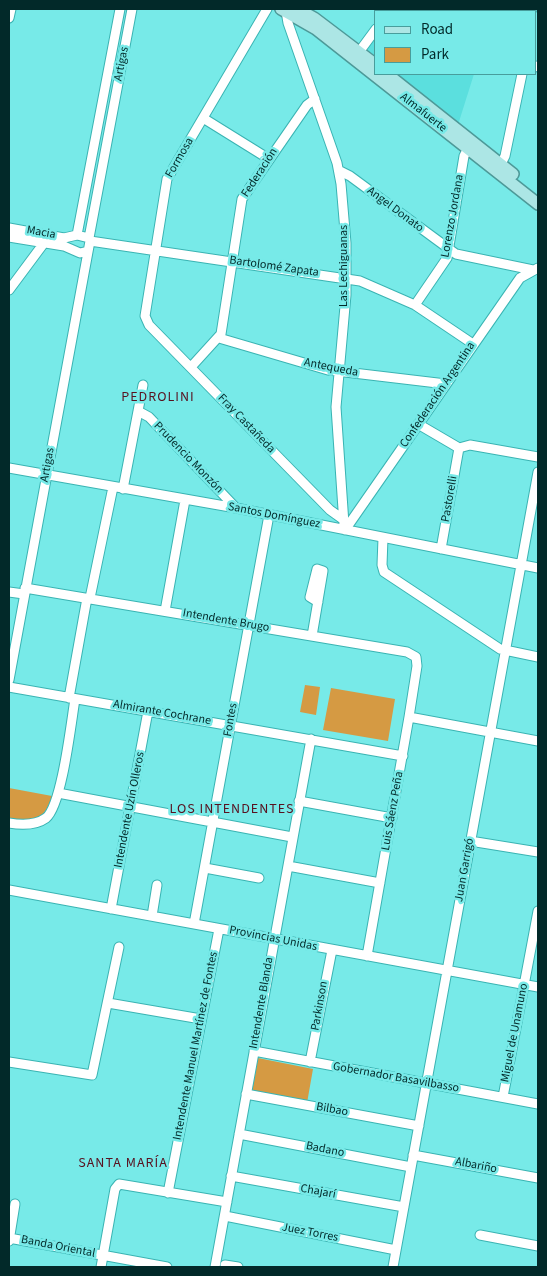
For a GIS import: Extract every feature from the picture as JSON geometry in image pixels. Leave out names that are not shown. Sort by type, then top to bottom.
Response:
[{"type":"main road","points":[[298,9],[316,13],[374,63]]},
{"type":"main road","name":"Almafuerte","points":[[284,10],[316,29],[374,74]]},
{"type":"main road","name":"Almafuerte","points":[[375,75],[538,204]]},
{"type":"main road","name":"Almafuerte","points":[[388,75],[538,194]]},
{"type":"street","points":[[9,18],[11,9]]},
{"type":"street","name":"Artigas","points":[[70,250],[75,236],[120,9]]},
{"type":"street","name":"Artigas","points":[[9,680],[132,9]]},
{"type":"street","name":"Formosa","points":[[149,325],[145,311],[167,178],[267,9]]},
{"type":"street","name":"Las Lechiguanas","points":[[284,10],[340,171],[347,278],[336,407],[345,530]]},
{"type":"street","points":[[359,52],[374,32]]},
{"type":"street","points":[[501,164],[505,156],[522,75]]},
{"type":"street","name":"Federación","points":[[219,338],[242,199],[307,105],[315,99]]},
{"type":"street","points":[[203,118],[269,159]]},
{"type":"street","name":"Lorenzo Jordana","points":[[415,305],[445,263],[449,250],[464,156],[468,148]]},
{"type":"street","name":"Angel Donato","points":[[340,171],[350,176],[449,250],[465,258],[536,269]]},
{"type":"street","name":"Macia","points":[[9,228],[64,238],[75,236],[89,240]]},
{"type":"street","name":"Macia","points":[[9,237],[44,243],[80,253],[88,251]]},
{"type":"street","name":"Bartolomé Zapata","points":[[89,240],[347,278],[366,283],[415,305],[473,344]]},
{"type":"street","points":[[9,290],[44,243]]},
{"type":"street","name":"Confederación Argentina","points":[[345,530],[520,278],[536,269]]},
{"type":"street","name":"Fray Castañeda","points":[[149,325],[330,510],[344,520]]},
{"type":"street","points":[[191,367],[219,338]]},
{"type":"street","name":"Antequeda","points":[[219,338],[339,372],[446,384]]},
{"type":"street","points":[[123,489],[144,385]]},
{"type":"street","name":"Prudencio Monzón","points":[[138,411],[148,417],[236,508]]},
{"type":"street","points":[[418,424],[459,448],[470,445],[538,458]]},
{"type":"street","name":"Pastorelli","points":[[441,549],[459,448]]},
{"type":"street","name":"Santos Domínguez","points":[[9,468],[236,508],[538,568]]},
{"type":"street","name":"Juan Garrigó","points":[[393,1267],[505,651],[536,492],[538,472]]},
{"type":"street","points":[[9,823],[22,825],[42,821],[53,810],[58,793],[88,598],[113,487]]},
{"type":"street","points":[[165,611],[185,500]]},
{"type":"street","name":"Fontes","points":[[194,924],[247,625],[269,515]]},
{"type":"street","points":[[383,538],[382,565],[384,572],[505,651],[538,657]]},
{"type":"street","name":"Intendente Brugo","points":[[9,592],[25,591],[88,598],[413,654],[418,661],[417,666]]},
{"type":"street","points":[[312,636],[318,602]]},
{"type":"street","name":"Luis Sáenz Peña","points":[[366,956],[403,756],[417,666]]},
{"type":"street","name":"Almirante Cochrane","points":[[9,687],[403,756]]},
{"type":"street","name":"Intendente Uzín Olleros","points":[[111,909],[148,710]]},
{"type":"street","points":[[409,717],[538,741]]},
{"type":"street","name":"Intendente Blanda","points":[[215,1267],[311,739]]},
{"type":"street","points":[[58,793],[292,837]]},
{"type":"street","points":[[299,801],[392,818]]},
{"type":"street","points":[[470,841],[538,852]]},
{"type":"street","points":[[288,866],[380,883]]},
{"type":"street","points":[[205,868],[259,878]]},
{"type":"street","points":[[152,916],[157,885]]},
{"type":"street","name":"Provincias Unidas","points":[[9,890],[538,987]]},
{"type":"street","name":"Miguel de Unamuno","points":[[503,1097],[538,911]]},
{"type":"street","name":"Intendente Manuel Martínez de Fontes","points":[[168,1192],[219,929]]},
{"type":"street","points":[[9,1062],[92,1075],[119,947]]},
{"type":"street","name":"Parkinson","points":[[310,1062],[332,950]]},
{"type":"street","points":[[108,1003],[201,1019]]},
{"type":"street","name":"Gobernador Basavilbasso","points":[[254,1050],[538,1104]]},
{"type":"street","name":"Bilbao","points":[[246,1094],[418,1126]]},
{"type":"street","name":"Badano","points":[[239,1134],[411,1167]]},
{"type":"street","name":"Albariño","points":[[413,1155],[538,1178]]},
{"type":"street","name":"Chajarí","points":[[231,1176],[404,1208]]},
{"type":"street","points":[[101,1267],[115,1189],[119,1184],[227,1202]]},
{"type":"street","points":[[9,1239],[16,1204]]},
{"type":"street","name":"Juez Torres","points":[[224,1216],[396,1250]]},
{"type":"street","points":[[480,1236],[538,1246]]},
{"type":"street","name":"Banda Oriental","points":[[9,1239],[167,1267]]},
{"type":"street","points":[[225,1265],[238,1267]]},
{"type":"shaded area","points":[[390,9],[494,9],[494,10]]},
{"type":"shaded area","points":[[374,32],[374,63],[359,52]]},
{"type":"shaded area","points":[[388,75],[474,75],[457,128]]},
{"type":"green space","points":[[305,685],[320,687],[316,715],[300,712]]},
{"type":"green space","points":[[331,688],[395,699],[388,741],[323,730]]},
{"type":"green space","points":[[9,788],[52,796],[46,810],[37,819],[25,821],[9,820]]},
{"type":"green space","points":[[258,1058],[313,1069],[307,1103],[252,1092]]},
{"type":"district","name":"PEDROLINI","points":[[158,398]]},
{"type":"district","name":"LOS INTENDENTES","points":[[232,810]]},
{"type":"district","name":"SANTA MARÍA","points":[[123,1164]]}]
